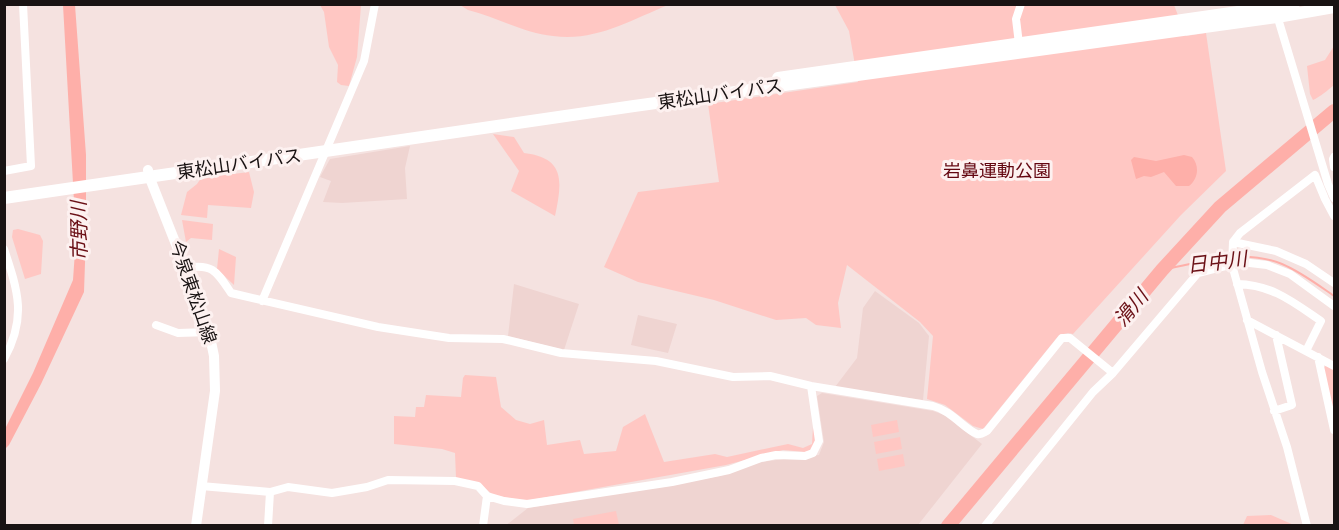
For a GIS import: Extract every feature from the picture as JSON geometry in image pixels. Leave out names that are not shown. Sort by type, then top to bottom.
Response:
[{"type":"highway","name":"東松山バイパス","points":[[53,187],[634,106],[1276,10],[1294,4]]},
{"type":"highway","name":"東松山バイパス","points":[[328,148],[1019,44],[1276,10],[1335,7]]},
{"type":"highway","points":[[4,190],[53,187]]},
{"type":"highway","points":[[4,198],[53,187]]},
{"type":"main road","name":"今泉東松山線","points":[[148,173],[186,268],[209,332],[214,356],[215,391],[196,525]]},
{"type":"street","points":[[4,171],[31,166],[23,4]]},
{"type":"street","points":[[262,301],[364,61],[375,4]]},
{"type":"street","points":[[1019,44],[1016,20],[1021,4]]},
{"type":"street","points":[[1276,10],[1317,150],[1335,198]]},
{"type":"street","points":[[1335,157],[1333,159],[1335,167]]},
{"type":"street","points":[[1307,525],[1287,447],[1274,411],[1237,284],[1232,265],[1233,245],[1247,227],[1315,175],[1335,216]]},
{"type":"street","points":[[1233,245],[1276,251],[1306,264],[1335,283]]},
{"type":"street","points":[[4,249],[17,288],[19,303],[16,333],[4,359]]},
{"type":"street","points":[[985,525],[1110,371],[1197,273],[1241,262],[1266,265],[1290,274],[1335,306]]},
{"type":"street","points":[[186,268],[210,267],[216,271],[231,292],[378,327],[449,338],[502,339],[561,352],[656,361],[733,377],[770,376],[811,386],[933,406],[951,414],[974,432],[983,434],[1059,340],[1065,337],[1070,338],[1110,371]]},
{"type":"street","points":[[1237,284],[1262,286],[1273,290],[1321,321],[1306,351]]},
{"type":"street","points":[[1247,320],[1335,366]]},
{"type":"street","points":[[156,325],[178,333],[209,332]]},
{"type":"street","points":[[1274,411],[1292,405],[1276,334]]},
{"type":"street","points":[[1318,357],[1335,430]]},
{"type":"street","points":[[201,486],[270,492],[288,487],[332,493],[367,487],[388,480],[455,481],[478,486],[487,496],[526,504],[672,482],[729,470],[761,458],[776,455],[809,455],[815,451],[819,441],[811,386]]},
{"type":"street","points":[[268,525],[270,492]]},
{"type":"street","points":[[483,525],[487,496]]},
{"type":"shaded area","points":[[410,146],[405,168],[407,199],[323,202],[331,181],[320,177],[330,159]]},
{"type":"shaded area","points":[[514,284],[579,304],[564,350],[508,336]]},
{"type":"shaded area","points":[[875,291],[919,323],[929,336],[923,400],[835,387],[857,358],[863,308]]},
{"type":"shaded area","points":[[638,315],[677,324],[668,353],[631,345]]},
{"type":"shaded area","points":[[822,393],[933,411],[944,415],[982,444],[918,525],[505,526],[528,508],[720,476],[760,462],[819,455],[824,442],[817,396]]},
{"type":"green space","points":[[320,5],[361,5],[357,57],[349,86],[337,82],[338,65],[329,47],[324,12]]},
{"type":"green space","points":[[460,5],[668,5],[598,33],[568,37],[531,32],[468,10]]},
{"type":"green space","name":"岩鼻運動公園","points":[[835,5],[1174,5],[1186,36],[1206,33],[1226,171],[1181,215],[1073,334],[1059,335],[983,429],[973,426],[945,405],[927,399],[933,336],[920,322],[847,265],[838,303],[841,328],[816,325],[806,318],[776,320],[714,300],[638,282],[604,267],[638,192],[719,182],[708,104],[858,82],[849,31]]},
{"type":"green space","points":[[1334,46],[1334,85],[1313,100],[1310,94],[1307,66],[1325,60]]},
{"type":"green space","points":[[493,134],[514,137],[524,153],[548,160],[554,166],[559,182],[555,216],[511,191],[519,171]]},
{"type":"green space","points":[[249,172],[254,192],[251,208],[208,205],[207,218],[181,215],[187,192],[201,178]]},
{"type":"green space","points":[[182,220],[213,224],[212,240],[191,238],[186,242]]},
{"type":"green space","points":[[18,229],[40,235],[43,241],[41,274],[25,279],[12,237],[13,230]]},
{"type":"green space","points":[[219,249],[236,257],[234,285],[217,269]]},
{"type":"green space","points":[[1327,365],[1334,368],[1334,415],[1323,368]]},
{"type":"green space","points":[[465,375],[496,377],[501,407],[516,420],[530,424],[544,420],[547,445],[580,440],[584,454],[616,451],[623,427],[645,414],[664,462],[715,454],[727,457],[788,444],[803,448],[812,444],[813,427],[817,438],[812,450],[805,452],[783,450],[726,465],[525,501],[493,495],[479,483],[456,478],[455,453],[442,449],[394,444],[394,416],[415,417],[416,407],[424,407],[426,395],[461,397]]},
{"type":"green space","points":[[897,420],[899,432],[873,437],[871,425]]},
{"type":"green space","points":[[900,437],[902,449],[876,454],[874,442]]},
{"type":"green space","points":[[903,454],[905,466],[879,471],[877,459]]},
{"type":"green space","points":[[616,511],[619,525],[574,525],[573,519]]},
{"type":"green space","points":[[1271,515],[1294,525],[1243,525],[1247,516]]},
{"type":"water","name":"市野川","points":[[63,5],[75,5],[86,155],[84,292],[41,384],[5,449],[5,429],[33,373],[73,280],[76,237]]},
{"type":"water","points":[[1184,155],[1192,157],[1197,168],[1194,180],[1189,186],[1176,186],[1164,172],[1136,179],[1131,160],[1134,157],[1156,161]]},
{"type":"waterway","name":"滑川","points":[[948,526],[1162,270],[1220,207],[1334,111]]},
{"type":"waterway","name":"日中川","points":[[1162,270],[1222,258],[1267,259],[1289,267],[1334,296]]}]
